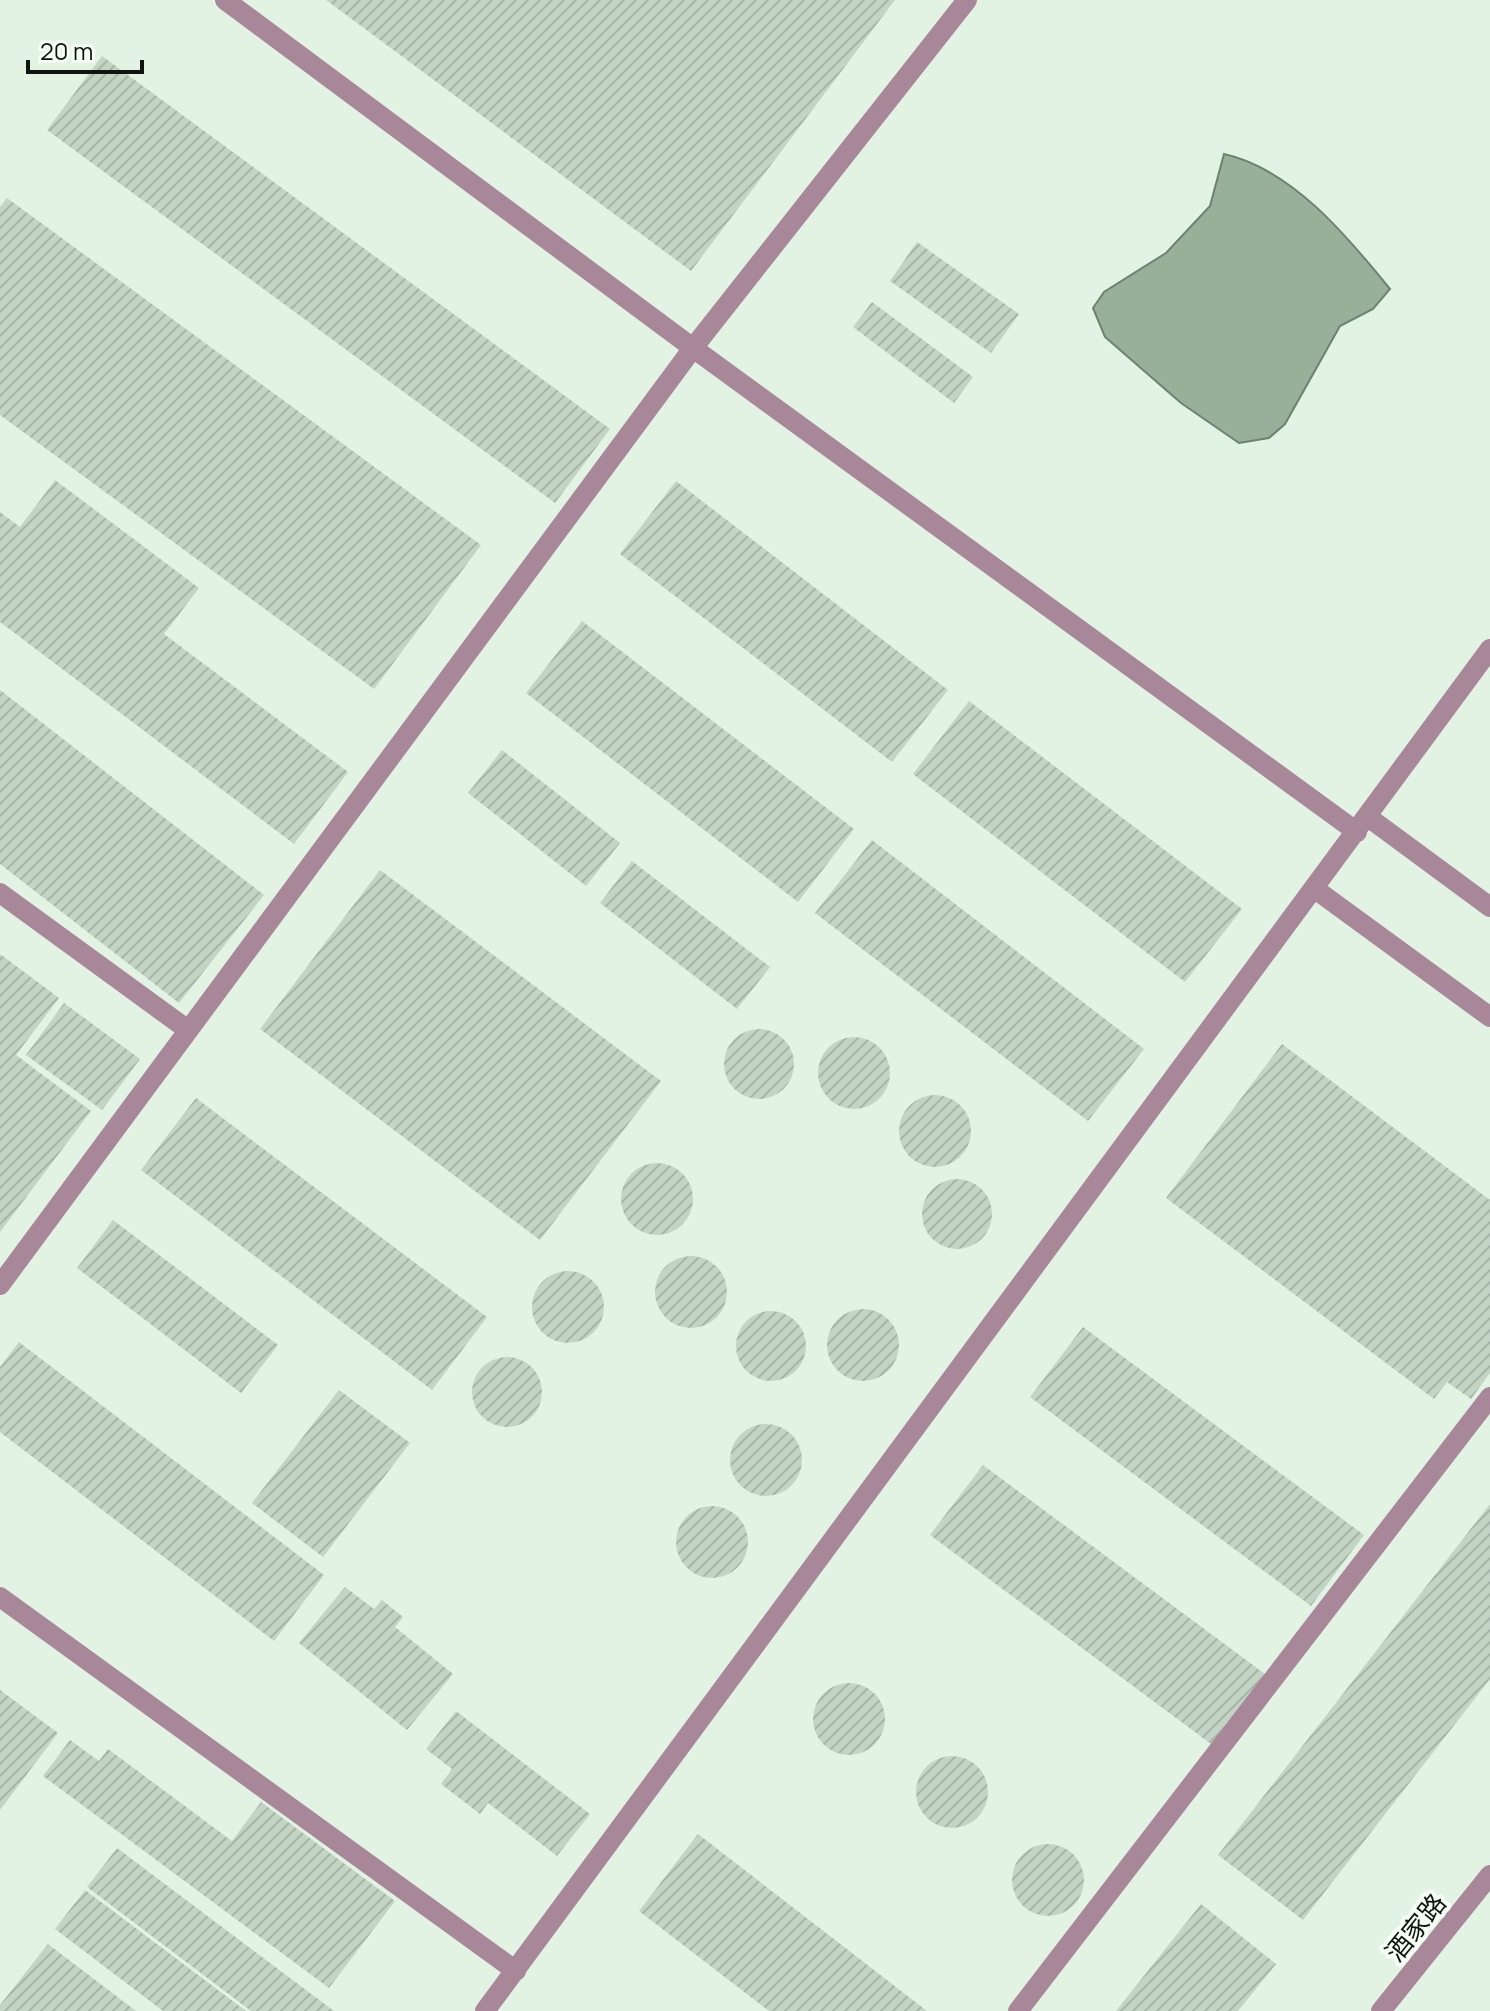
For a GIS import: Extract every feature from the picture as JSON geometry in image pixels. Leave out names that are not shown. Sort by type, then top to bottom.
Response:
[{"type":"street","points":[[225,0],[693,348],[1363,824],[1490,907]]},
{"type":"street","points":[[0,1285],[693,348],[967,0]]},
{"type":"street","points":[[485,2011],[1490,649]]},
{"type":"street","points":[[1315,889],[1490,1017]]},
{"type":"street","points":[[0,893],[188,1030]]},
{"type":"street","points":[[1018,2011],[1490,1397]]},
{"type":"street","points":[[0,1597],[516,1971]]},
{"type":"street","name":"酒家路","points":[[1381,2011],[1490,1875]]},
{"type":"shaded area","points":[[1224,154],[1273,174],[1295,190],[1337,227],[1390,289],[1373,309],[1340,326],[1285,424],[1269,438],[1239,443],[1181,403],[1105,337],[1093,308],[1104,292],[1166,253],[1210,206]]},
{"type":"building","points":[[326,0],[895,0],[691,271]]},
{"type":"building","points":[[102,56],[610,429],[555,503],[47,130]]},
{"type":"building","points":[[7,198],[481,545],[374,689],[0,415],[0,207]]},
{"type":"building","points":[[917,242],[1019,314],[991,353],[890,281]]},
{"type":"building","points":[[872,302],[973,377],[954,403],[853,327]]},
{"type":"building","points":[[55,480],[199,588],[164,634],[348,772],[294,844],[0,622],[0,512],[20,527]]},
{"type":"building","points":[[676,481],[948,690],[892,762],[620,554]]},
{"type":"building","points":[[582,621],[854,829],[798,902],[526,693]]},
{"type":"building","points":[[0,690],[264,895],[179,1003],[0,864]]},
{"type":"building","points":[[969,701],[1242,909],[1185,982],[913,774]]},
{"type":"building","points":[[502,750],[620,843],[586,886],[468,793]]},
{"type":"building","points":[[872,840],[1144,1049],[1088,1121],[815,913]]},
{"type":"building","points":[[632,861],[770,967],[737,1009],[600,903]]},
{"type":"building","points":[[380,870],[661,1081],[540,1240],[260,1029]]},
{"type":"building","points":[[0,954],[59,998],[16,1055],[91,1111],[0,1232]]},
{"type":"building","points":[[64,1003],[140,1059],[102,1110],[26,1055]]},
{"type":"building","points":[[752,1029],[766,1029],[779,1034],[789,1044],[794,1064],[789,1084],[779,1094],[766,1099],[752,1099],[739,1094],[729,1084],[724,1071],[724,1057],[729,1044],[739,1034]]},
{"type":"building","points":[[854,1037],[874,1043],[884,1053],[890,1073],[884,1093],[874,1103],[854,1109],[834,1103],[824,1093],[818,1073],[824,1053],[834,1043]]},
{"type":"building","points":[[1282,1044],[1490,1200],[1490,1373],[1471,1399],[1447,1382],[1434,1399],[1166,1198]]},
{"type":"building","points":[[935,1095],[955,1101],[965,1111],[971,1131],[965,1151],[955,1161],[935,1167],[915,1161],[905,1151],[899,1131],[905,1111],[915,1101]]},
{"type":"building","points":[[196,1098],[487,1317],[432,1390],[141,1170]]},
{"type":"building","points":[[657,1163],[677,1169],[687,1179],[693,1199],[687,1219],[677,1229],[657,1235],[637,1229],[627,1219],[621,1199],[627,1179],[637,1169]]},
{"type":"building","points":[[964,1179],[986,1194],[992,1214],[990,1228],[982,1239],[971,1247],[950,1249],[932,1239],[924,1228],[922,1207],[932,1189],[943,1181]]},
{"type":"building","points":[[113,1220],[278,1345],[241,1393],[77,1268]]},
{"type":"building","points":[[691,1256],[711,1262],[721,1272],[727,1292],[721,1312],[711,1322],[691,1328],[671,1322],[661,1312],[655,1292],[661,1272],[671,1262]]},
{"type":"building","points":[[568,1271],[588,1277],[598,1287],[604,1307],[598,1327],[588,1337],[568,1343],[548,1337],[538,1327],[532,1307],[538,1287],[548,1277]]},
{"type":"building","points":[[863,1309],[883,1315],[893,1325],[899,1345],[893,1365],[883,1375],[863,1381],[843,1375],[833,1365],[827,1345],[833,1325],[843,1315]]},
{"type":"building","points":[[764,1311],[778,1311],[791,1316],[801,1326],[806,1346],[801,1366],[791,1376],[778,1381],[764,1381],[751,1376],[741,1366],[736,1353],[736,1339],[741,1326],[751,1316]]},
{"type":"building","points":[[1083,1327],[1364,1535],[1311,1606],[1030,1397]]},
{"type":"building","points":[[19,1342],[324,1575],[274,1641],[0,1432],[0,1367]]},
{"type":"building","points":[[500,1357],[514,1357],[527,1362],[537,1372],[542,1392],[537,1412],[527,1422],[514,1427],[500,1427],[487,1422],[477,1412],[472,1399],[472,1385],[477,1372],[487,1362]]},
{"type":"building","points":[[339,1390],[410,1443],[323,1557],[252,1503]]},
{"type":"building","points":[[766,1424],[786,1430],[796,1440],[802,1460],[796,1480],[786,1490],[766,1496],[746,1490],[736,1480],[730,1460],[736,1440],[746,1430]]},
{"type":"building","points":[[983,1465],[1265,1674],[1211,1744],[930,1535]]},
{"type":"building","points":[[1490,1504],[1490,1679],[1303,1920],[1218,1855]]},
{"type":"building","points":[[712,1506],[732,1512],[742,1522],[748,1542],[742,1562],[732,1572],[712,1578],[692,1572],[682,1562],[676,1542],[682,1522],[692,1512]]},
{"type":"building","points":[[345,1587],[374,1609],[382,1600],[403,1617],[395,1627],[453,1674],[407,1730],[299,1643]]},
{"type":"building","points":[[849,1683],[869,1689],[879,1699],[885,1719],[879,1739],[869,1749],[849,1755],[829,1749],[819,1739],[813,1719],[819,1699],[829,1689]]},
{"type":"building","points":[[0,1690],[58,1733],[0,1810]]},
{"type":"building","points":[[456,1711],[590,1814],[557,1856],[488,1803],[480,1814],[441,1784],[452,1769],[426,1749]]},
{"type":"building","points":[[70,1740],[99,1761],[108,1749],[232,1841],[261,1802],[395,1901],[329,1988],[43,1776]]},
{"type":"building","points":[[952,1756],[972,1762],[982,1772],[988,1792],[982,1812],[972,1822],[952,1828],[932,1822],[922,1812],[916,1792],[922,1772],[932,1762]]},
{"type":"building","points":[[698,1834],[927,2011],[769,2011],[639,1911]]},
{"type":"building","points":[[1048,1844],[1068,1850],[1078,1860],[1084,1880],[1078,1900],[1068,1910],[1048,1916],[1028,1910],[1018,1900],[1012,1880],[1018,1860],[1028,1850]]},
{"type":"building","points":[[117,1848],[334,2011],[251,2011],[87,1887]]},
{"type":"building","points":[[85,1890],[246,2011],[163,2011],[55,1929]]},
{"type":"building","points":[[1201,1904],[1276,1964],[1238,2011],[1116,2011]]},
{"type":"building","points":[[48,1944],[136,2011],[0,2011],[0,2005]]}]
